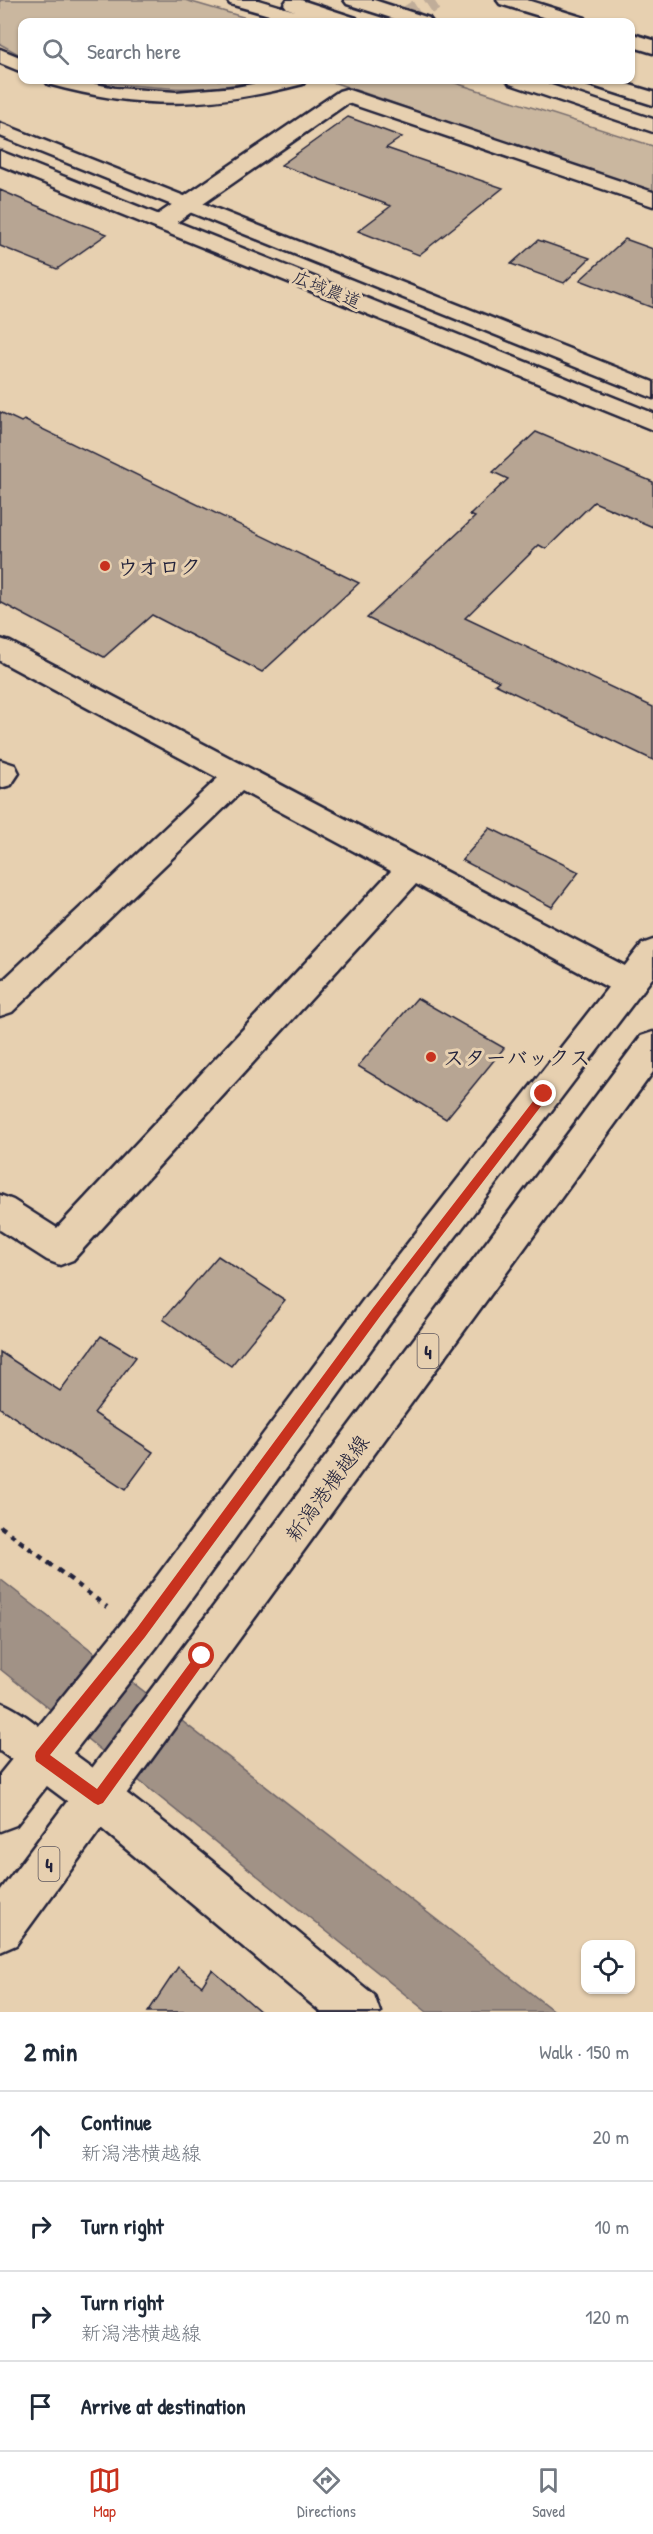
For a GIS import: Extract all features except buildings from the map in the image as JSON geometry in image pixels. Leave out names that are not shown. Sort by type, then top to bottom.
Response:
[{"type":"main road","points":[[237,0],[299,18]]},
{"type":"main road","points":[[283,0],[337,18]]},
{"type":"main road","points":[[354,0],[419,18]]},
{"type":"main road","points":[[388,0],[424,18]]},
{"type":"main road","points":[[507,0],[565,18]]},
{"type":"main road","points":[[635,41],[653,47]]},
{"type":"main road","points":[[0,55],[18,64]]},
{"type":"main road","points":[[70,84],[92,90],[160,99],[234,95],[279,84]]},
{"type":"main road","points":[[518,84],[602,108]]},
{"type":"main road","points":[[529,84],[653,126]]},
{"type":"main road","points":[[608,84],[653,99]]},
{"type":"main road","points":[[162,222],[346,95],[653,199]]},
{"type":"main road","name":"広域農道","points":[[0,129],[653,391]]},
{"type":"main road","name":"広域農道","points":[[0,157],[653,422]]},
{"type":"main road","points":[[0,649],[630,984]]},
{"type":"main road","points":[[0,771],[4,773],[0,777]]},
{"type":"main road","points":[[0,1003],[239,776]]},
{"type":"main road","points":[[0,1210],[60,1249],[412,868]]},
{"type":"main road","points":[[0,1809],[141,1633],[377,1311],[653,953]]},
{"type":"main road","name":"新潟港横越線","points":[[0,1929],[653,1046]]},
{"type":"main road","points":[[0,1723],[98,1798],[357,2012]]},
{"type":"path","points":[[0,1526],[141,1633]]},
{"type":"shaded area","points":[[0,0],[185,0],[246,18],[18,18],[18,54],[0,44]]},
{"type":"shaded area","points":[[118,84],[237,84],[200,88],[163,88]]},
{"type":"shaded area","points":[[339,84],[459,84],[653,146],[653,193]]},
{"type":"shaded area","points":[[0,1579],[555,2012],[427,2012],[0,1669]]},
{"type":"tunnel","points":[[406,18],[434,0]]},
{"type":"place","name":"ウオロク","points":[[105,566]]},
{"type":"place","name":"スターバックス","points":[[431,1057]]},
{"type":"route","points":[[202,1656],[98,1798],[41,1756],[141,1633],[377,1311],[544,1094]]}]
